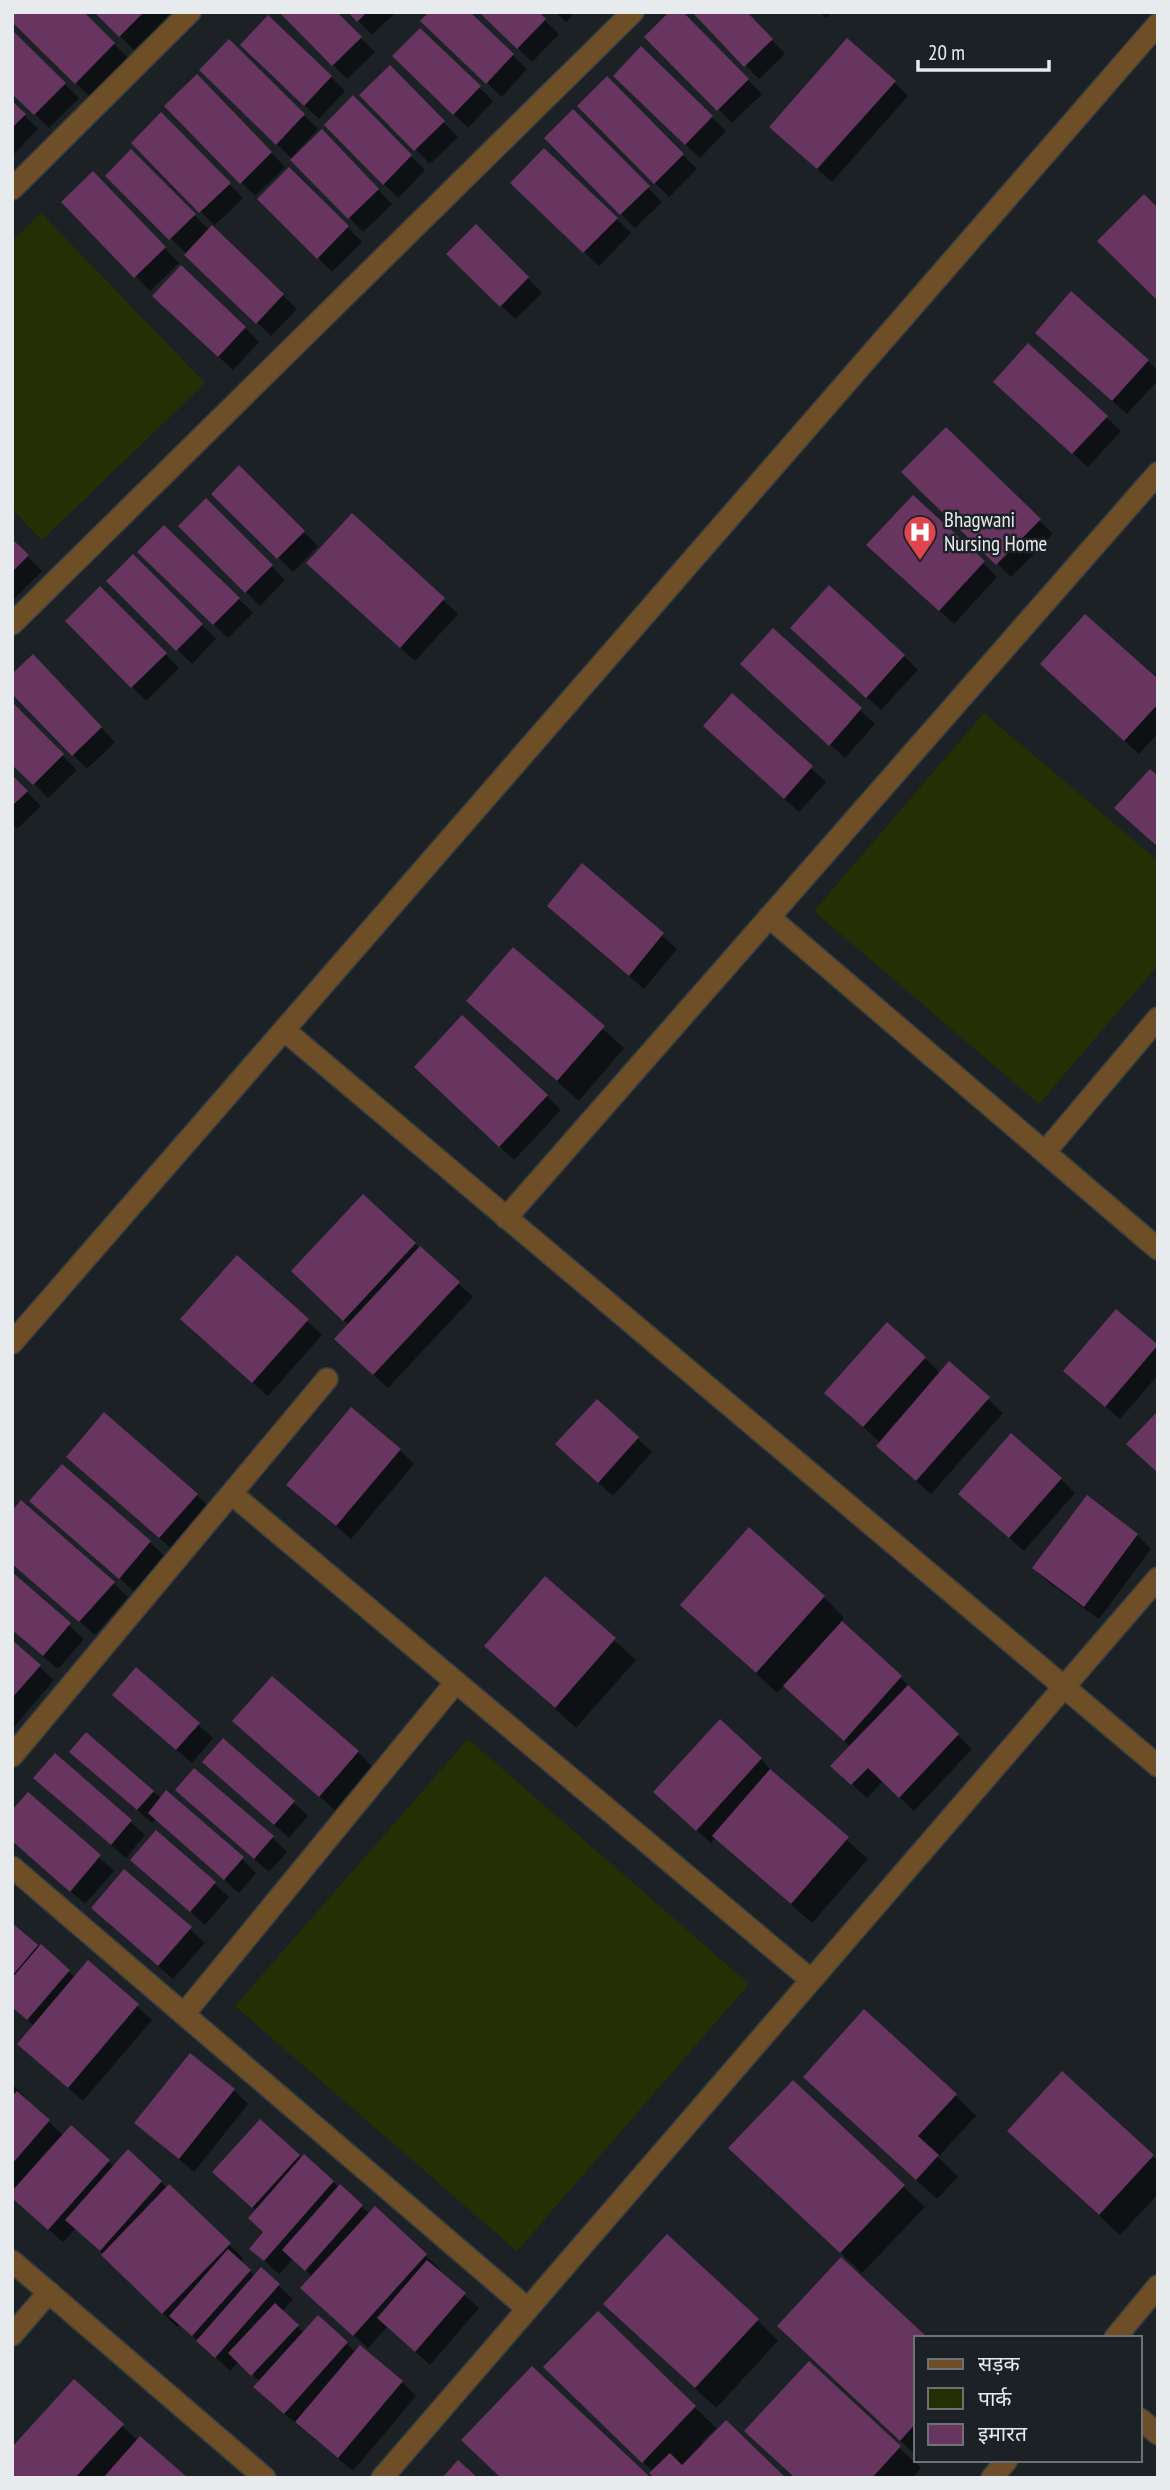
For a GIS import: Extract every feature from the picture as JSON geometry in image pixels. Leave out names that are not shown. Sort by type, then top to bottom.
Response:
[{"type":"street","points":[[12,189],[190,12]]},
{"type":"street","points":[[12,624],[633,12]]},
{"type":"street","points":[[12,1343],[1158,24]]},
{"type":"street","points":[[506,1218],[1158,473]]},
{"type":"street","points":[[769,917],[1158,1249]]},
{"type":"street","points":[[1045,1152],[1158,1018]]},
{"type":"street","points":[[284,1030],[1158,1766]]},
{"type":"street","points":[[12,1756],[327,1379]]},
{"type":"street","points":[[232,1494],[811,1980]]},
{"type":"street","points":[[382,2478],[1158,1578]]},
{"type":"street","points":[[184,2014],[456,1682]]},
{"type":"street","points":[[12,1867],[528,2309]]},
{"type":"street","points":[[12,2260],[265,2478]]},
{"type":"street","points":[[1117,2336],[1158,2286]]},
{"type":"street","points":[[12,2335],[49,2292]]},
{"type":"street","points":[[1142,2421],[1158,2434]]},
{"type":"street","points":[[992,2478],[1005,2462]]},
{"type":"green space","points":[[41,213],[205,383],[42,540],[12,509],[12,241]]},
{"type":"green space","points":[[984,713],[1158,861],[1158,965],[1039,1104],[814,911]]},
{"type":"green space","points":[[468,1739],[749,1984],[517,2251],[235,2006]]},
{"type":"building","points":[[12,12],[84,12],[115,43],[75,84],[12,22]]},
{"type":"building","points":[[94,12],[144,12],[119,37]]},
{"type":"building","points":[[279,12],[337,12],[362,37],[332,66]]},
{"type":"building","points":[[348,12],[367,12],[357,22]]},
{"type":"building","points":[[429,12],[470,12],[514,54],[486,84],[420,21]]},
{"type":"building","points":[[479,12],[539,12],[546,19],[517,49]]},
{"type":"building","points":[[669,12],[683,12],[749,79],[717,111],[644,37]]},
{"type":"building","points":[[692,12],[747,12],[773,39],[744,67]]},
{"type":"building","points":[[268,15],[332,76],[304,106],[240,45]]},
{"type":"building","points":[[420,28],[481,86],[453,115],[392,56]]},
{"type":"building","points":[[12,30],[66,83],[34,115],[12,94]]},
{"type":"building","points":[[847,38],[896,81],[817,169],[769,127]]},
{"type":"building","points":[[229,39],[305,114],[276,145],[199,70]]},
{"type":"building","points":[[641,46],[713,116],[685,145],[613,76]]},
{"type":"building","points":[[390,65],[445,121],[414,151],[359,95]]},
{"type":"building","points":[[197,74],[272,152],[240,184],[164,106]]},
{"type":"building","points":[[607,76],[684,154],[654,184],[577,106]]},
{"type":"building","points":[[353,95],[412,155],[383,185],[324,125]]},
{"type":"building","points":[[12,101],[26,114],[12,128]]},
{"type":"building","points":[[573,109],[650,186],[620,215],[544,138]]},
{"type":"building","points":[[161,112],[231,183],[199,213],[131,143]]},
{"type":"building","points":[[322,129],[379,189],[348,219],[290,160]]},
{"type":"building","points":[[544,148],[618,218],[583,253],[510,183]]},
{"type":"building","points":[[131,149],[196,214],[169,240],[105,176]]},
{"type":"building","points":[[289,167],[349,226],[317,259],[257,199]]},
{"type":"building","points":[[93,171],[166,247],[134,278],[61,202]]},
{"type":"building","points":[[1144,194],[1158,208],[1158,301],[1097,241]]},
{"type":"building","points":[[476,224],[529,277],[500,307],[446,254]]},
{"type":"building","points":[[212,225],[284,294],[256,324],[184,255]]},
{"type":"building","points":[[181,265],[246,327],[218,357],[152,296]]},
{"type":"building","points":[[1071,291],[1149,360],[1112,401],[1035,333]]},
{"type":"building","points":[[1028,343],[1108,416],[1072,454],[993,382]]},
{"type":"building","points":[[946,427],[1041,519],[996,565],[901,472]]},
{"type":"building","points":[[239,465],[305,531],[277,559],[211,494]]},
{"type":"building","points":[[913,495],[985,561],[939,611],[866,545]]},
{"type":"building","points":[[206,498],[273,565],[245,593],[178,526]]},
{"type":"building","points":[[352,513],[445,598],[400,648],[306,563]]},
{"type":"building","points":[[164,525],[240,598],[213,625],[137,552]]},
{"type":"building","points":[[12,539],[29,555],[12,572]]},
{"type":"building","points":[[133,554],[203,624],[176,651],[106,581]]},
{"type":"building","points":[[829,585],[905,655],[866,698],[790,628]]},
{"type":"building","points":[[100,586],[167,653],[131,688],[65,621]]},
{"type":"building","points":[[1085,614],[1158,679],[1158,704],[1124,741],[1040,664]]},
{"type":"building","points":[[773,628],[862,708],[829,746],[740,664]]},
{"type":"building","points":[[33,654],[102,727],[72,756],[12,694],[12,674]]},
{"type":"building","points":[[732,693],[813,766],[784,799],[703,726]]},
{"type":"building","points":[[12,702],[64,754],[33,785],[12,765]]},
{"type":"building","points":[[1150,769],[1158,776],[1158,847],[1114,808]]},
{"type":"building","points":[[12,775],[28,791],[12,806]]},
{"type":"building","points":[[582,863],[664,933],[629,976],[547,906]]},
{"type":"building","points":[[513,947],[605,1026],[557,1081],[466,1001]]},
{"type":"building","points":[[462,1015],[548,1095],[499,1147],[414,1067]]},
{"type":"building","points":[[363,1194],[416,1243],[343,1321],[291,1271]]},
{"type":"building","points":[[420,1246],[460,1282],[373,1375],[334,1339]]},
{"type":"building","points":[[237,1255],[309,1319],[252,1383],[180,1319]]},
{"type":"building","points":[[1116,1309],[1158,1345],[1105,1407],[1063,1371]]},
{"type":"building","points":[[887,1322],[926,1357],[863,1427],[824,1393]]},
{"type":"building","points":[[949,1361],[990,1397],[916,1481],[876,1446]]},
{"type":"building","points":[[597,1399],[639,1437],[598,1483],[555,1444]]},
{"type":"building","points":[[351,1407],[401,1449],[336,1526],[286,1485]]},
{"type":"building","points":[[1158,1411],[1158,1473],[1126,1444]]},
{"type":"building","points":[[104,1412],[198,1494],[159,1538],[66,1457]]},
{"type":"building","points":[[1011,1433],[1062,1478],[1009,1538],[958,1494]]},
{"type":"building","points":[[62,1464],[151,1541],[119,1579],[29,1501]]},
{"type":"building","points":[[1087,1495],[1138,1534],[1084,1607],[1032,1568]]},
{"type":"building","points":[[21,1500],[115,1582],[79,1622],[12,1564],[12,1511]]},
{"type":"building","points":[[749,1527],[825,1596],[756,1673],[680,1605]]},
{"type":"building","points":[[12,1572],[71,1623],[43,1656],[12,1630]]},
{"type":"building","points":[[545,1576],[616,1638],[555,1708],[484,1646]]},
{"type":"building","points":[[842,1621],[902,1676],[844,1741],[783,1686]]},
{"type":"building","points":[[12,1640],[41,1665],[12,1698]]},
{"type":"building","points":[[136,1667],[200,1723],[176,1750],[112,1695]]},
{"type":"building","points":[[272,1676],[359,1751],[319,1797],[232,1721]]},
{"type":"building","points":[[908,1685],[959,1734],[899,1798],[868,1768],[851,1785],[830,1766]]},
{"type":"building","points":[[720,1719],[762,1758],[696,1831],[653,1792]]},
{"type":"building","points":[[86,1732],[154,1791],[137,1810],[69,1752]]},
{"type":"building","points":[[223,1738],[295,1801],[274,1825],[202,1762]]},
{"type":"building","points":[[55,1753],[132,1820],[111,1845],[33,1778]]},
{"type":"building","points":[[194,1768],[274,1836],[254,1859],[175,1790]]},
{"type":"building","points":[[770,1769],[849,1837],[791,1904],[712,1836]]},
{"type":"building","points":[[166,1790],[244,1857],[224,1880],[148,1813]]},
{"type":"building","points":[[28,1792],[101,1855],[70,1892],[12,1841],[12,1810]]},
{"type":"building","points":[[156,1830],[216,1882],[190,1912],[130,1860]]},
{"type":"building","points":[[124,1869],[192,1927],[158,1966],[91,1908]]},
{"type":"building","points":[[12,1923],[38,1945],[12,1976]]},
{"type":"building","points":[[41,1944],[70,1970],[27,2020],[12,2007],[12,1978]]},
{"type":"building","points":[[88,1960],[139,2004],[68,2088],[17,2044]]},
{"type":"building","points":[[864,2009],[957,2094],[918,2136],[939,2155],[916,2180],[803,2077]]},
{"type":"building","points":[[190,2053],[235,2089],[179,2159],[134,2123]]},
{"type":"building","points":[[1062,2071],[1154,2155],[1099,2215],[1007,2131]]},
{"type":"building","points":[[793,2080],[905,2185],[840,2253],[728,2148]]},
{"type":"building","points":[[17,2091],[50,2120],[12,2164],[12,2096]]},
{"type":"building","points":[[260,2119],[300,2155],[252,2208],[212,2172]]},
{"type":"building","points":[[71,2125],[110,2160],[48,2230],[12,2198],[12,2191]]},
{"type":"building","points":[[128,2149],[162,2181],[100,2251],[65,2220]]},
{"type":"building","points":[[304,2154],[334,2181],[264,2261],[249,2249],[263,2232],[248,2218]]},
{"type":"building","points":[[169,2184],[231,2243],[162,2314],[101,2255]]},
{"type":"building","points":[[340,2184],[363,2205],[305,2271],[282,2250]]},
{"type":"building","points":[[375,2206],[427,2254],[353,2336],[300,2288]]},
{"type":"building","points":[[667,2234],[759,2319],[695,2388],[603,2304]]},
{"type":"building","points":[[228,2249],[251,2270],[192,2336],[169,2316]]},
{"type":"building","points":[[841,2257],[926,2336],[914,2336],[914,2425],[900,2441],[777,2326]]},
{"type":"building","points":[[427,2260],[466,2293],[415,2352],[377,2318]]},
{"type":"building","points":[[261,2267],[280,2284],[215,2358],[196,2341]]},
{"type":"building","points":[[275,2303],[299,2325],[251,2376],[228,2353]]},
{"type":"building","points":[[598,2311],[696,2406],[642,2463],[543,2367]]},
{"type":"building","points":[[318,2315],[348,2342],[284,2414],[253,2387]]},
{"type":"building","points":[[360,2345],[403,2381],[338,2458],[295,2422]]},
{"type":"building","points":[[809,2361],[901,2446],[872,2478],[795,2478],[744,2431]]},
{"type":"building","points":[[532,2366],[651,2478],[501,2478],[461,2440]]},
{"type":"building","points":[[74,2379],[124,2424],[75,2478],[12,2478],[12,2447]]},
{"type":"building","points":[[726,2420],[786,2478],[654,2478],[649,2473],[670,2453],[682,2465]]},
{"type":"building","points":[[140,2436],[188,2478],[103,2478]]},
{"type":"building","points":[[458,2460],[478,2478],[442,2478]]},
{"type":"place","name":"Bhagwani Nursing Home","points":[[920,562]]}]
